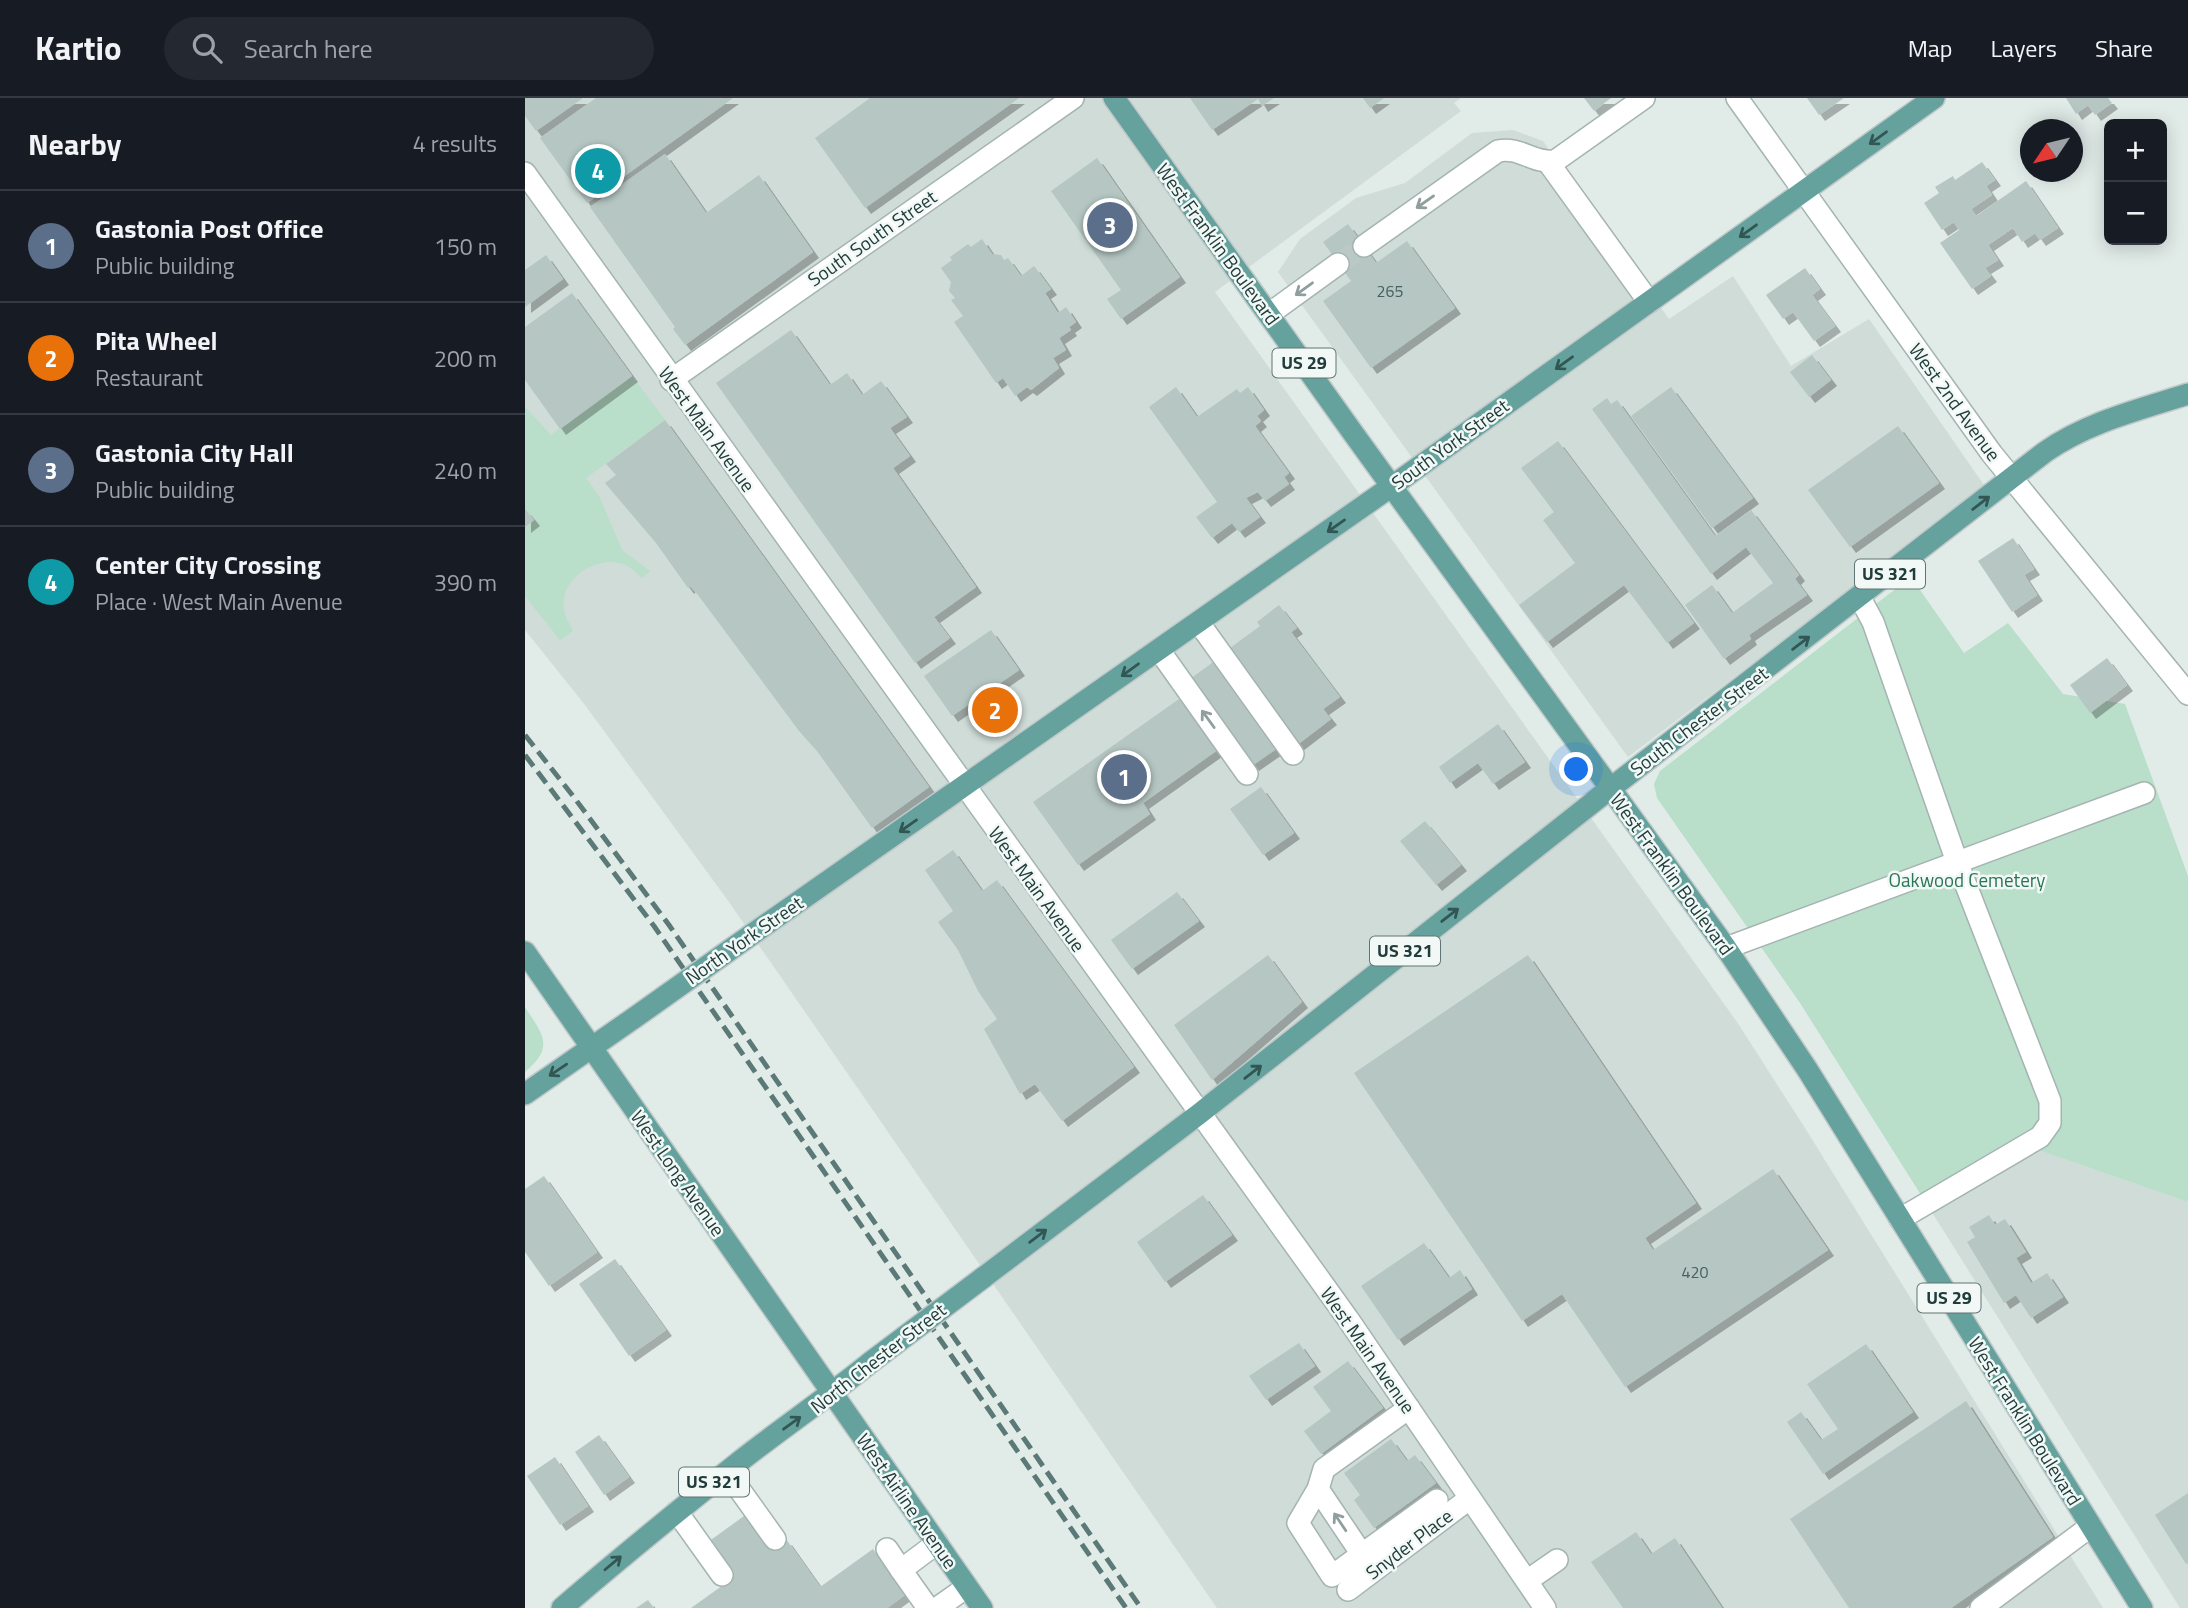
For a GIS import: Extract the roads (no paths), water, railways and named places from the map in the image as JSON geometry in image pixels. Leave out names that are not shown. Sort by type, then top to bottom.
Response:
[{"type":"main road","name":"West Franklin Boulevard","points":[[1114,98],[1726,948],[1807,1069],[2142,1608]]},
{"type":"main road","name":"South York Street","points":[[964,787],[1392,486],[1934,98]]},
{"type":"main road","name":"South Chester Street","points":[[1199,1114],[1611,788],[2071,435],[2093,425],[2188,394]]},
{"type":"main road","name":"North York Street","points":[[525,1094],[964,787]]},
{"type":"main road","name":"West Long Avenue","points":[[525,952],[832,1394]]},
{"type":"main road","name":"North Chester Street","points":[[562,1608],[727,1472],[1199,1114]]},
{"type":"main road","name":"West Airline Avenue","points":[[832,1394],[982,1608]]},
{"type":"street","name":"South South Street","points":[[671,380],[1073,98]]},
{"type":"street","points":[[1548,162],[1561,158],[1644,98]]},
{"type":"street","name":"West 2nd Avenue","points":[[1737,98],[2011,479],[2188,694]]},
{"type":"street","points":[[1364,246],[1480,163],[1505,149],[1514,150],[1548,162],[1649,302]]},
{"type":"street","name":"West Main Avenue","points":[[525,173],[671,380],[1348,1319],[1545,1608]]},
{"type":"street","points":[[1269,314],[1338,264]]},
{"type":"street","points":[[1860,598],[1873,622],[1920,762],[2050,1101],[2050,1123],[2040,1137],[1900,1219]]},
{"type":"street","points":[[1199,623],[1293,754]]},
{"type":"street","points":[[1159,650],[1247,774]]},
{"type":"street","points":[[1726,948],[2144,793]]},
{"type":"street","points":[[1409,1408],[1324,1469],[1318,1489],[1298,1523],[1345,1591],[1363,1556],[1437,1500]]},
{"type":"street","points":[[727,1472],[775,1539]]},
{"type":"street","points":[[1318,1489],[1363,1556]]},
{"type":"street","name":"Snyder Place","points":[[1345,1591],[1469,1499]]},
{"type":"street","points":[[677,1512],[722,1575]]},
{"type":"street","points":[[1981,1608],[2091,1526]]},
{"type":"street","points":[[901,1570],[937,1543]]},
{"type":"street","points":[[887,1549],[928,1608]]},
{"type":"street","points":[[1527,1581],[1557,1560]]},
{"type":"street","points":[[937,1608],[967,1587]]},
{"type":"tunnel","points":[[1338,264],[1364,246]]},
{"type":"railway","points":[[525,735],[669,925],[1141,1608]]},
{"type":"railway","points":[[525,755],[654,926],[1126,1608]]},
{"type":"place","name":"Center City Crossing","points":[[598,171]]},
{"type":"place","name":"Gastonia City Hall","points":[[1110,225]]},
{"type":"place","name":"Pita Wheel","points":[[995,710]]},
{"type":"place","name":"Gastonia Post Office","points":[[1124,777]]},
{"type":"park label","name":"Oakwood Cemetery","points":[[1967,880]]}]
